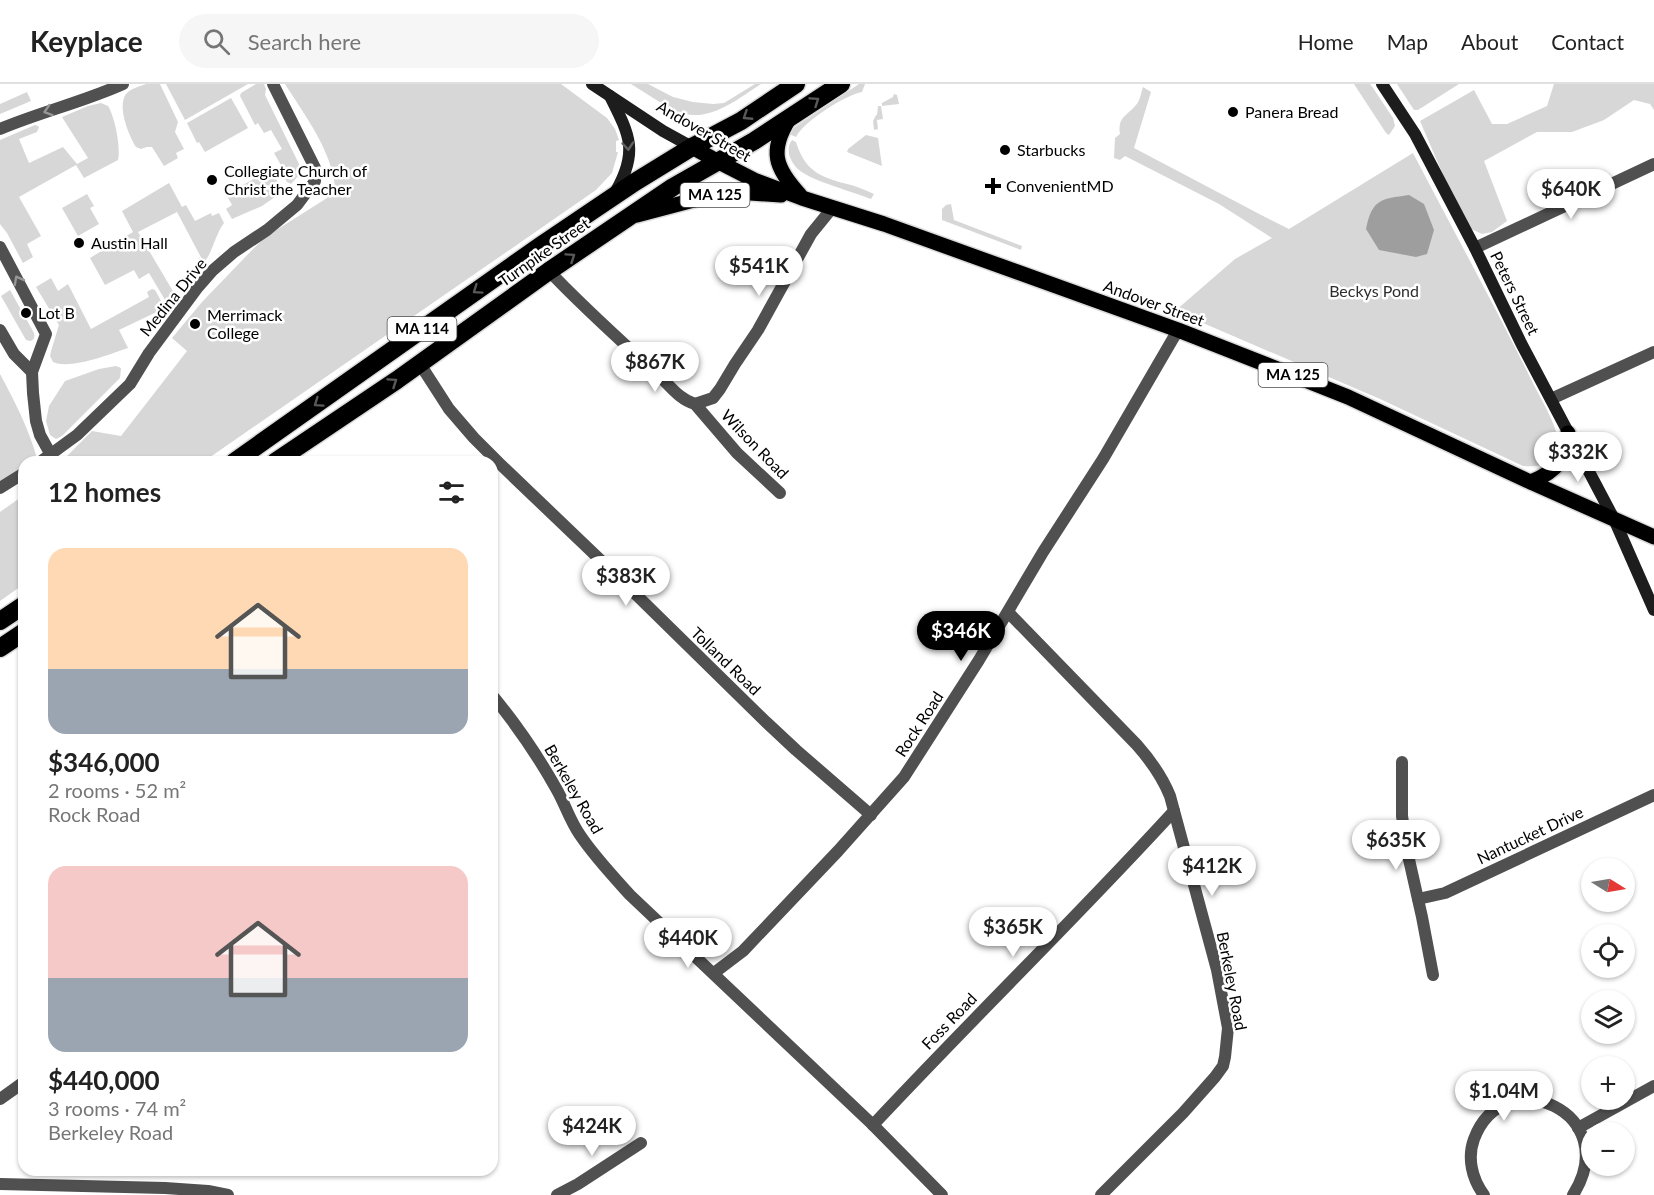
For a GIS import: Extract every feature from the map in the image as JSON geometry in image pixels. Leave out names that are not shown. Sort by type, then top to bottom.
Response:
[{"type":"highway","name":"Turnpike Street","points":[[242,456],[540,246],[692,147],[741,121],[796,84]]},
{"type":"highway","name":"Turnpike Street","points":[[284,456],[673,187],[754,141],[841,84]]},
{"type":"highway","points":[[0,621],[18,609]]},
{"type":"highway","points":[[0,648],[18,636]]},
{"type":"main road","name":"Andover Street","points":[[592,84],[663,131],[754,180],[1178,330],[1348,397],[1614,519]]},
{"type":"main road","name":"Peters Street","points":[[1382,84],[1415,134],[1475,248],[1521,343],[1614,519]]},
{"type":"main road","points":[[609,95],[629,141],[629,162],[612,198]]},
{"type":"main road","points":[[789,118],[776,147],[777,159],[788,182],[802,198]]},
{"type":"main road","name":"MA 125","points":[[630,217],[698,198],[736,192],[802,198]]},
{"type":"main road","points":[[1531,482],[1546,476],[1559,464],[1568,433]]},
{"type":"main road","points":[[1614,519],[1654,610]]},
{"type":"main road","name":"MA 125","points":[[1614,519],[1654,537]]},
{"type":"street","points":[[0,129],[123,84]]},
{"type":"street","name":"Medina Drive","points":[[50,456],[77,435],[130,384],[175,316],[212,271],[297,205],[315,181],[315,168],[273,84]]},
{"type":"street","points":[[1475,248],[1654,164]]},
{"type":"street","points":[[695,404],[713,398],[758,330],[811,234],[833,207]]},
{"type":"street","name":"Medina Drive","points":[[0,247],[46,334],[32,372],[36,421],[45,456]]},
{"type":"street","name":"Wilson Road","points":[[549,271],[581,304],[659,375],[675,393],[695,404],[737,453],[780,493]]},
{"type":"street","points":[[0,330],[14,354],[32,372]]},
{"type":"street","name":"Rock Road","points":[[714,974],[742,951],[904,777],[1103,459],[1178,330]]},
{"type":"street","points":[[1551,399],[1654,351]]},
{"type":"street","name":"Tolland Road","points":[[420,364],[448,409],[492,456]]},
{"type":"street","name":"Tolland Road","points":[[498,462],[766,722],[871,815]]},
{"type":"street","points":[[0,488],[18,476]]},
{"type":"street","name":"Berkeley Road","points":[[1008,612],[1130,737],[1154,765],[1164,781],[1217,970],[1228,1028],[1225,1057],[1219,1072],[1183,1113],[1101,1195]]},
{"type":"street","name":"Berkeley Road","points":[[498,702],[536,755],[578,832],[593,854],[630,895],[873,1125],[942,1195]]},
{"type":"street","points":[[1402,762],[1402,816],[1433,975]]},
{"type":"street","name":"Nantucket Drive","points":[[1418,899],[1445,893],[1654,795]]},
{"type":"street","name":"Foss Road","points":[[873,1125],[1174,811]]},
{"type":"street","points":[[0,1100],[18,1086]]},
{"type":"street","points":[[1578,1128],[1654,1086]]},
{"type":"street","points":[[1484,1195],[1477,1186],[1471,1167],[1471,1147],[1478,1128],[1491,1112],[1508,1102],[1528,1099],[1548,1102],[1565,1112],[1578,1128],[1585,1145],[1586,1163],[1582,1181],[1573,1195]]},
{"type":"street","points":[[557,1195],[641,1143]]},
{"type":"street","points":[[0,1184],[165,1188],[228,1195]]},
{"type":"green space","points":[[146,84],[160,84],[178,122],[175,132],[184,149],[176,153],[178,158],[164,166],[152,147],[141,149],[136,147],[123,111],[124,97],[128,92]]},
{"type":"green space","points":[[166,84],[248,84],[185,120]]},
{"type":"green space","points":[[256,84],[264,84],[265,95],[299,164],[299,175],[291,184],[287,182],[279,169],[282,167],[274,153],[282,149],[271,130],[264,133],[258,123],[255,125],[240,96]]},
{"type":"green space","points":[[285,84],[561,84],[607,118],[619,140],[616,141],[616,152],[618,152],[612,173],[596,190],[212,456],[67,456],[92,431],[121,436],[187,351],[172,338],[202,302],[267,236],[327,198],[335,187],[329,160],[308,120]]},
{"type":"green space","points":[[631,84],[648,84],[673,97],[713,104],[724,103],[755,84],[761,84],[721,109],[699,115],[688,115],[676,111]]},
{"type":"green space","points":[[859,84],[865,84],[862,92],[825,110],[807,124],[796,137],[789,134],[795,127]]},
{"type":"green space","points":[[1354,84],[1370,84],[1373,88],[1393,118],[1395,126],[1389,135],[1386,133]]},
{"type":"green space","points":[[1397,84],[1459,84],[1418,110],[1414,110]]},
{"type":"green space","points":[[1554,84],[1654,84],[1654,110],[1650,104],[1634,100],[1604,120],[1572,132],[1537,132],[1484,161],[1507,221],[1492,232],[1482,234],[1469,228],[1459,212],[1420,121],[1474,90],[1492,124],[1507,124],[1547,106]]},
{"type":"green space","name":"Beckys Pond","points":[[1143,87],[1151,92],[1134,148],[1289,229],[1413,153],[1550,416],[1558,440],[1556,449],[1548,461],[1541,465],[1523,466],[1380,399],[1175,311],[1235,259],[1272,238],[1219,204],[1125,156],[1120,160],[1114,158],[1115,138],[1120,134],[1121,120],[1137,103]]},
{"type":"green space","points":[[27,92],[31,101],[0,114],[0,104]]},
{"type":"green space","points":[[894,94],[897,95],[899,104],[882,106],[882,103]]},
{"type":"green space","points":[[231,98],[248,128],[205,152],[199,142],[197,143],[187,123]]},
{"type":"green space","points":[[101,103],[108,106],[113,117],[118,141],[118,160],[84,178],[76,165],[19,197],[41,236],[27,244],[33,257],[23,263],[0,224],[0,140],[35,125],[39,127],[37,132],[19,139],[29,163],[63,147],[77,164],[88,158],[62,117]]},
{"type":"green space","points":[[878,106],[881,106],[883,119],[877,120],[878,129],[874,130],[873,121],[877,115]]},
{"type":"green space","points":[[866,135],[878,138],[882,166],[847,152]]},
{"type":"green space","points":[[792,140],[796,142],[804,160],[815,171],[829,179],[874,194],[871,199],[823,182],[799,170],[789,155]]},
{"type":"green space","points":[[272,169],[282,192],[262,206],[232,219],[226,209],[232,205],[226,194]]},
{"type":"green space","points":[[169,183],[182,207],[186,205],[195,221],[211,213],[212,216],[219,213],[224,223],[204,263],[177,212],[138,232],[174,293],[175,297],[168,305],[149,273],[139,279],[134,270],[105,285],[90,258],[111,245],[113,248],[125,242],[123,238],[133,232],[122,211]]},
{"type":"green space","points":[[87,194],[94,206],[90,208],[99,224],[78,236],[62,208]]},
{"type":"green space","points":[[951,204],[954,220],[1022,246],[1021,250],[942,220],[942,209]]},
{"type":"green space","points":[[51,278],[58,291],[68,284],[91,329],[149,297],[147,292],[152,289],[155,290],[165,308],[119,330],[128,348],[80,363],[53,362],[50,356],[59,325],[36,287]]},
{"type":"green space","points":[[10,290],[34,333],[31,341],[26,340],[1,296]]},
{"type":"green space","points":[[116,366],[121,368],[120,378],[62,436],[56,439],[50,435],[46,421],[49,406],[65,381],[99,369]]},
{"type":"green space","points":[[0,374],[25,424],[36,455],[18,456],[18,472],[0,486]]},
{"type":"green space","points":[[18,499],[18,588],[0,601],[0,512]]},
{"type":"shaded area","points":[[1409,195],[1424,204],[1434,230],[1427,254],[1416,257],[1379,250],[1366,229],[1371,212],[1379,202]]},
{"type":"place","name":"Panera Bread","points":[[1233,112]]},
{"type":"place","name":"Starbucks","points":[[1005,150]]},
{"type":"place","name":"Collegiate Church of Christ the Teacher","points":[[212,180]]},
{"type":"place","name":"ConvenientMD","points":[[993,186]]},
{"type":"place","name":"Austin Hall","points":[[79,243]]},
{"type":"place","name":"Lot B","points":[[26,313]]},
{"type":"place","name":"Merrimack College","points":[[195,324]]}]
